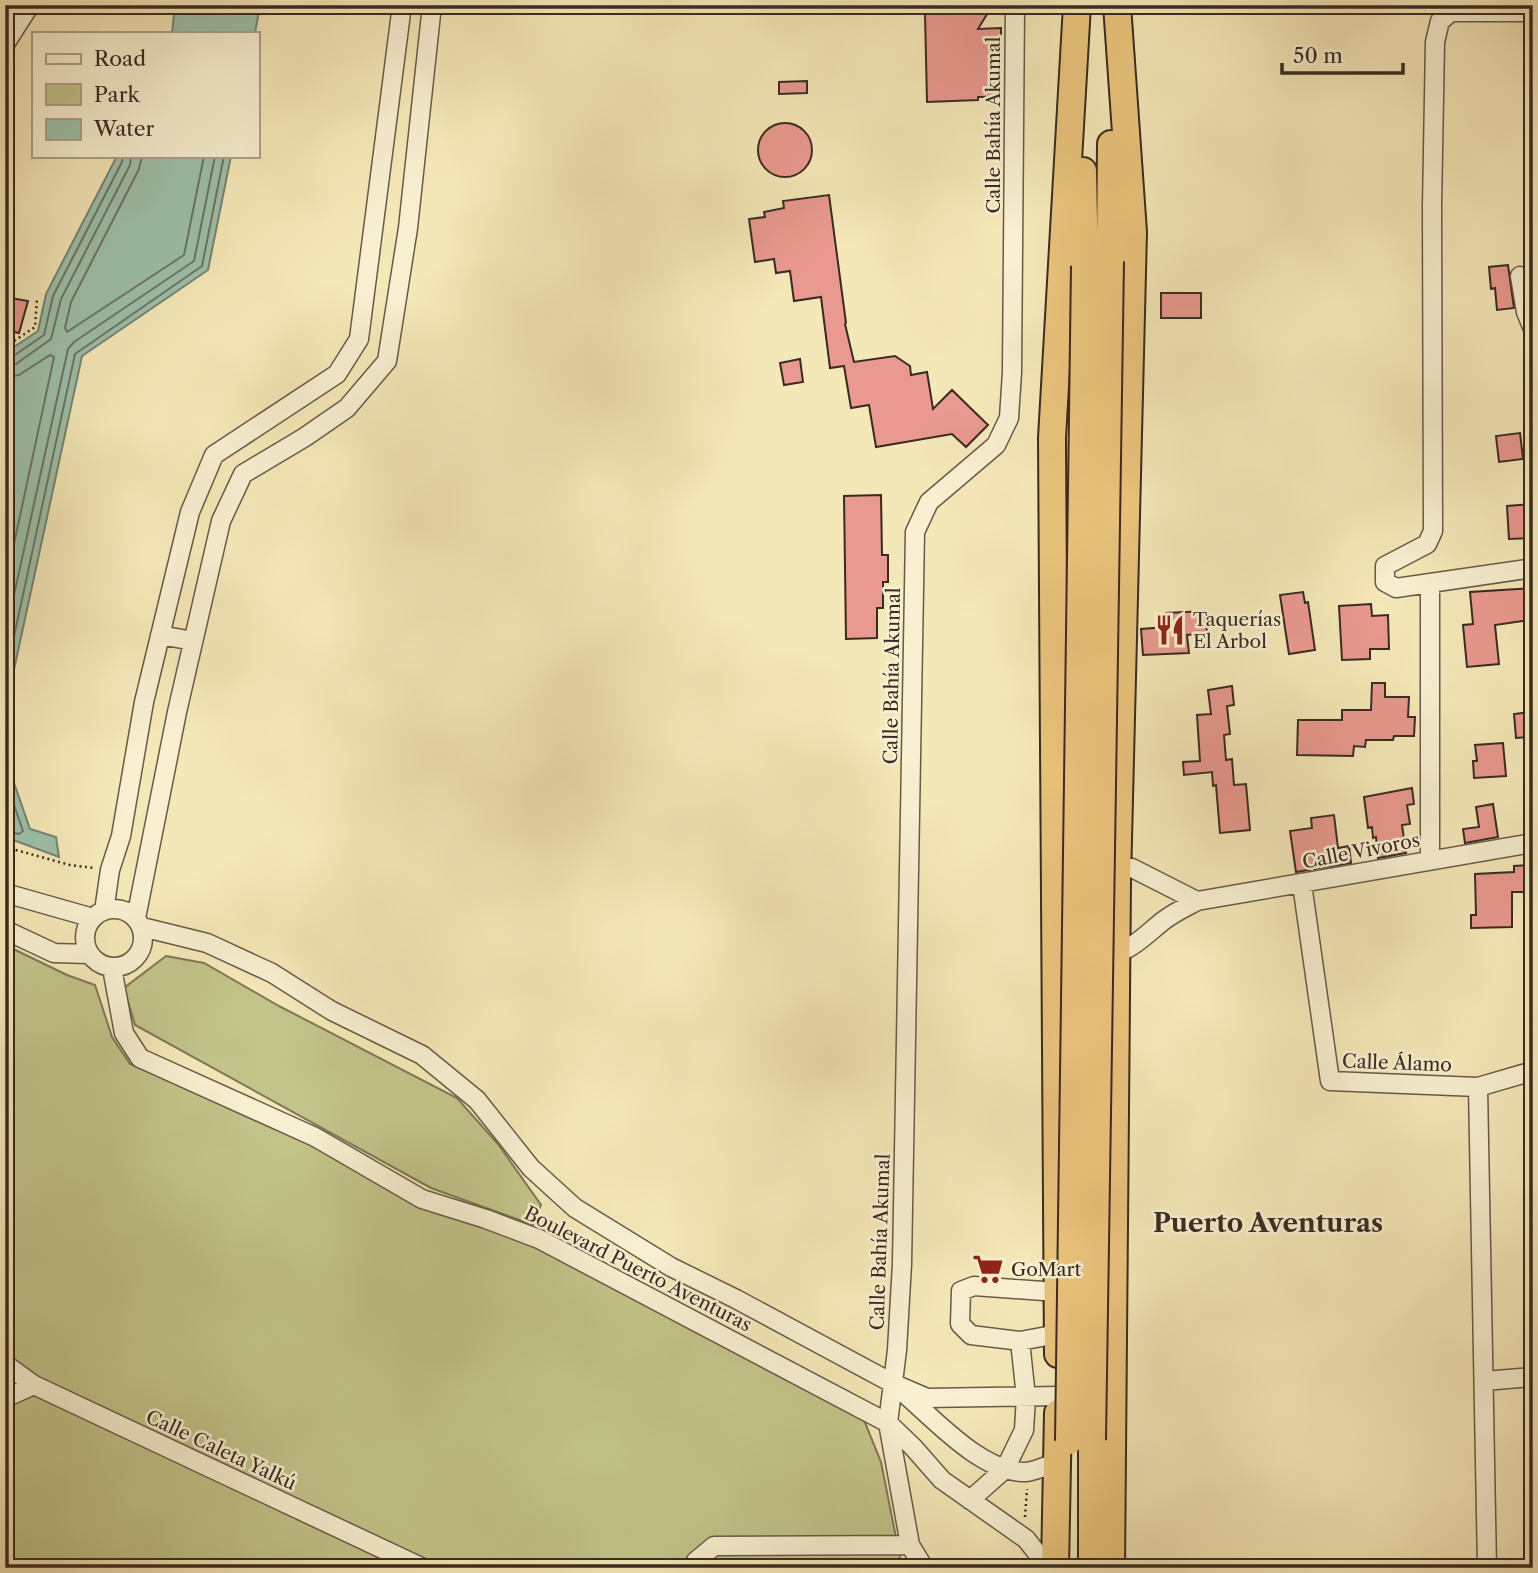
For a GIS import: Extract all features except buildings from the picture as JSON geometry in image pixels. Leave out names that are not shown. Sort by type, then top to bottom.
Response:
[{"type":"highway","points":[[1079,5],[1097,264]]},
{"type":"highway","points":[[1079,5],[1052,438],[1054,945],[1058,1396],[1073,1447],[1092,1568]]},
{"type":"highway","points":[[1066,1568],[1073,1447],[1097,264],[1114,5]]},
{"type":"highway","points":[[1111,1568],[1118,867],[1133,232],[1114,5]]},
{"type":"highway","points":[[1055,1568],[1073,1447]]},
{"type":"street","points":[[5,44],[30,5]]},
{"type":"street","points":[[402,5],[359,340],[337,374],[214,455],[190,512],[144,702],[121,836],[98,915],[85,936],[89,954],[95,961],[112,968],[131,963],[143,947],[139,922],[177,712],[221,521],[243,474],[347,408],[387,361],[408,228],[432,5]]},
{"type":"street","name":"Calle Bahía Akumal","points":[[924,1568],[911,1545],[888,1423],[897,1350],[902,1264],[915,532],[929,502],[996,445],[1009,418],[1012,372],[1015,5]]},
{"type":"street","points":[[1533,12],[1451,12],[1440,21],[1435,41],[1432,206],[1433,531],[1427,544],[1385,566],[1385,582],[1396,589],[1533,568]]},
{"type":"street","points":[[392,89],[422,90]]},
{"type":"street","points":[[1520,276],[1526,312],[1533,329]]},
{"type":"street","points":[[1430,584],[1430,860]]},
{"type":"street","points":[[160,635],[193,641]]},
{"type":"street","name":"Calle Vivoros","points":[[1197,901],[1533,843]]},
{"type":"street","points":[[1055,885],[1068,875],[1091,868],[1132,868],[1197,901]]},
{"type":"street","name":"Calle Álamo","points":[[1302,884],[1330,1081],[1478,1087],[1533,1071]]},
{"type":"street","points":[[5,894],[98,915],[121,909],[139,922]]},
{"type":"street","points":[[1054,945],[1068,953],[1089,957],[1117,954],[1133,946],[1165,919],[1197,901]]},
{"type":"street","name":"Boulevard Puerto Aventuras","points":[[139,922],[207,943],[272,973],[332,1011],[422,1055],[477,1100],[531,1168],[575,1208],[671,1266],[892,1383],[927,1398],[1058,1396]]},
{"type":"street","points":[[5,930],[54,953],[89,954]]},
{"type":"street","name":"Boulevard Puerto Aventuras","points":[[112,968],[124,1033],[140,1058],[315,1137],[422,1199],[539,1239],[888,1423],[942,1480],[1026,1539],[1049,1568]]},
{"type":"street","points":[[1478,1087],[1487,1568]]},
{"type":"street","points":[[1057,1292],[974,1286],[961,1291],[960,1324],[971,1335],[1020,1341],[1058,1335]]},
{"type":"street","points":[[970,1500],[1005,1469],[1024,1430],[1026,1397],[1020,1341]]},
{"type":"street","name":"Calle Caleta Yalkú","points":[[5,1364],[34,1385],[423,1568]]},
{"type":"street","points":[[1484,1381],[1533,1377]]},
{"type":"street","name":"Boulevard Puerto Aventuras","points":[[892,1383],[958,1440],[1005,1469],[1028,1472],[1073,1447]]},
{"type":"street","points":[[5,1398],[34,1385]]},
{"type":"street","points":[[693,1568],[696,1561],[714,1546],[911,1545]]},
{"type":"path","points":[[5,347],[35,327],[37,299]]},
{"type":"path","points":[[5,847],[70,864],[110,870]]},
{"type":"path","points":[[1026,1539],[1028,1472]]},
{"type":"green space","points":[[5,945],[67,975],[95,985],[112,1037],[130,1064],[322,1149],[498,1232],[591,1271],[864,1420],[881,1462],[902,1568],[5,1568]]},
{"type":"green space","points":[[166,956],[204,963],[279,1006],[457,1098],[498,1144],[541,1205],[533,1225],[431,1188],[135,1025],[124,988]]},
{"type":"water","points":[[175,5],[260,5],[255,32],[172,32]]},
{"type":"water","points":[[116,158],[231,158],[208,270],[82,356],[5,711],[5,353],[38,331],[46,294]]},
{"type":"water","points":[[5,757],[30,829],[56,837],[59,857],[5,837]]},
{"type":"place","name":"Taquerías El Arbol","points":[[1170,630]]},
{"type":"place","name":"GoMart","points":[[988,1269]]},
{"type":"district","name":"Puerto Aventuras","points":[[1268,1223]]}]
